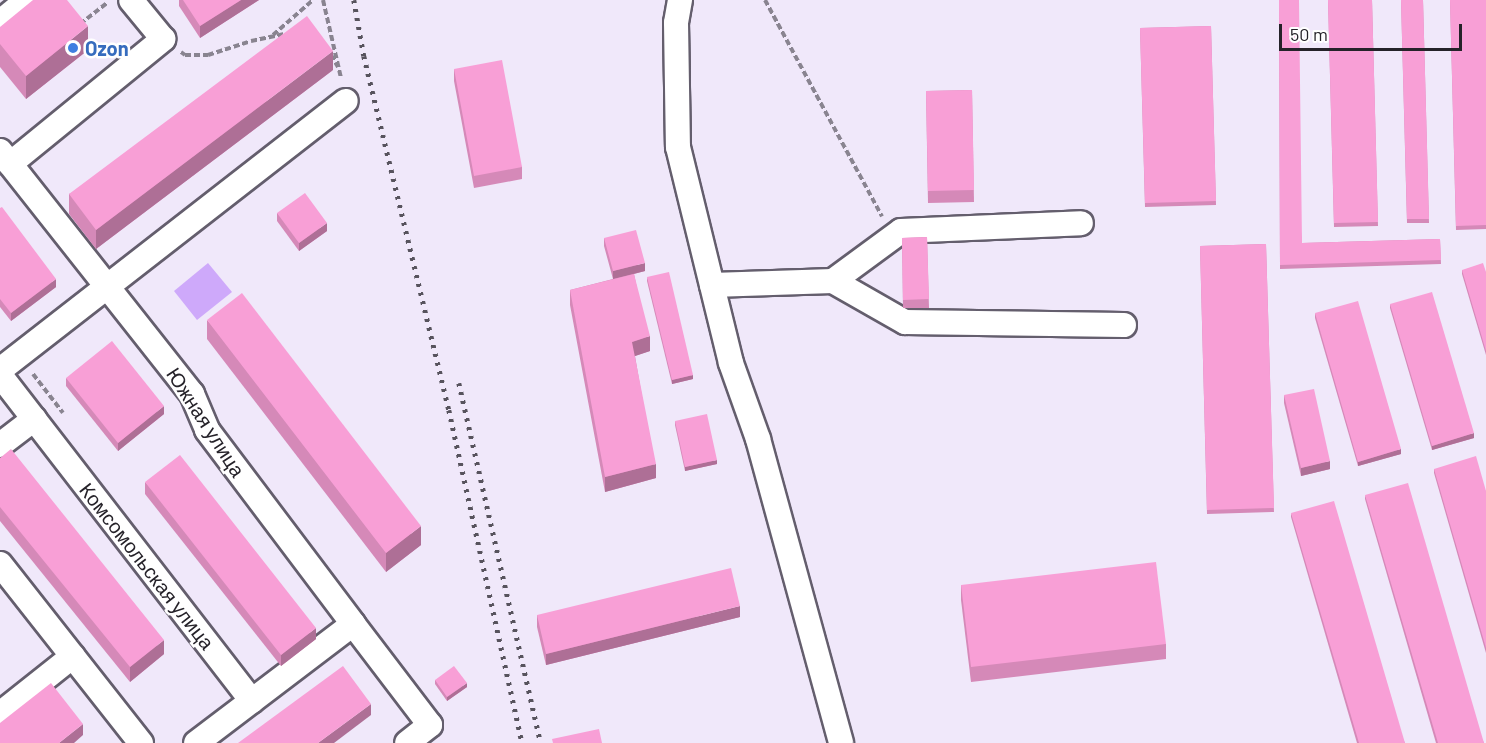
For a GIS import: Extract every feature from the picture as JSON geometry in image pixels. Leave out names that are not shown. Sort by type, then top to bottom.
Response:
[{"type":"street","points":[[0,22],[27,0]]},
{"type":"street","points":[[5,157],[163,39],[131,0]]},
{"type":"street","points":[[680,0],[676,23],[678,147],[731,363],[767,436],[841,743]]},
{"type":"street","points":[[0,370],[346,101]]},
{"type":"street","name":"Южная улица","points":[[5,157],[192,394],[207,430],[430,725],[407,743]]},
{"type":"street","points":[[833,281],[901,231],[1081,223]]},
{"type":"street","points":[[712,285],[833,281],[905,322],[1124,325]]},
{"type":"street","name":"Комсомольская улица","points":[[0,375],[252,701]]},
{"type":"street","points":[[0,445],[34,419]]},
{"type":"street","points":[[0,564],[141,743]]},
{"type":"street","points":[[196,743],[353,624]]},
{"type":"street","points":[[0,714],[73,656]]},
{"type":"path","points":[[73,30],[110,0]]},
{"type":"path","points":[[271,37],[313,0]]},
{"type":"path","points":[[323,0],[346,101]]},
{"type":"path","points":[[765,0],[882,217]]},
{"type":"path","points":[[163,39],[185,55],[207,55],[251,40],[292,33]]},
{"type":"path","points":[[327,47],[338,67]]},
{"type":"shaded area","points":[[208,263],[232,292],[197,320],[174,291]]},
{"type":"building","points":[[33,0],[67,0],[88,26],[26,76],[0,44],[0,27]]},
{"type":"building","points":[[183,0],[241,0],[200,26]]},
{"type":"building","points":[[1279,0],[1299,0],[1302,243],[1440,239],[1441,260],[1280,265]]},
{"type":"building","points":[[1328,0],[1372,0],[1378,222],[1334,223]]},
{"type":"building","points":[[1401,0],[1423,0],[1429,219],[1407,219]]},
{"type":"building","points":[[1450,0],[1486,0],[1486,225],[1456,226]]},
{"type":"building","points":[[307,16],[333,51],[96,230],[69,194]]},
{"type":"building","points":[[1211,26],[1216,201],[1145,203],[1140,28]]},
{"type":"building","points":[[502,60],[522,167],[474,176],[454,69]]},
{"type":"building","points":[[972,90],[974,190],[928,191],[926,91]]},
{"type":"building","points":[[305,193],[327,223],[299,243],[277,213]]},
{"type":"building","points":[[2,207],[56,279],[11,313],[0,299],[0,208]]},
{"type":"building","points":[[636,230],[645,263],[613,271],[604,238]]},
{"type":"building","points":[[927,237],[929,299],[903,300],[902,238]]},
{"type":"building","points":[[1266,244],[1274,508],[1207,510],[1200,246]]},
{"type":"building","points":[[1483,263],[1486,272],[1486,351],[1462,270]]},
{"type":"building","points":[[669,272],[693,375],[672,380],[647,277]]},
{"type":"building","points":[[634,274],[650,336],[632,342],[656,464],[605,477],[570,290]]},
{"type":"building","points":[[1432,292],[1474,433],[1432,446],[1390,304]]},
{"type":"building","points":[[242,293],[421,526],[386,553],[207,320]]},
{"type":"building","points":[[1358,301],[1401,449],[1358,462],[1315,313]]},
{"type":"building","points":[[112,341],[164,406],[118,443],[66,378]]},
{"type":"building","points":[[1314,389],[1330,461],[1301,468],[1284,395]]},
{"type":"building","points":[[707,414],[717,460],[685,467],[675,421]]},
{"type":"building","points":[[11,449],[164,640],[130,667],[0,507],[0,458]]},
{"type":"building","points":[[180,455],[316,628],[281,655],[145,482]]},
{"type":"building","points":[[1476,456],[1486,491],[1486,648],[1434,469]]},
{"type":"building","points":[[1408,483],[1484,743],[1438,743],[1365,495]]},
{"type":"building","points":[[1334,501],[1405,743],[1359,743],[1291,513]]},
{"type":"building","points":[[1156,562],[1166,644],[971,667],[961,585]]},
{"type":"building","points":[[731,568],[740,606],[546,654],[537,615]]},
{"type":"building","points":[[343,666],[371,704],[318,743],[238,743]]},
{"type":"building","points":[[454,666],[467,683],[447,697],[435,680]]},
{"type":"building","points":[[51,683],[83,724],[59,743],[0,743],[0,723]]},
{"type":"building","points":[[599,729],[602,743],[553,743],[552,739]]},
{"type":"railway","points":[[354,0],[364,56],[449,410],[522,743]]},
{"type":"railway","points":[[459,383],[541,743]]},
{"type":"place","name":"Ozon","points":[[73,48]]}]
